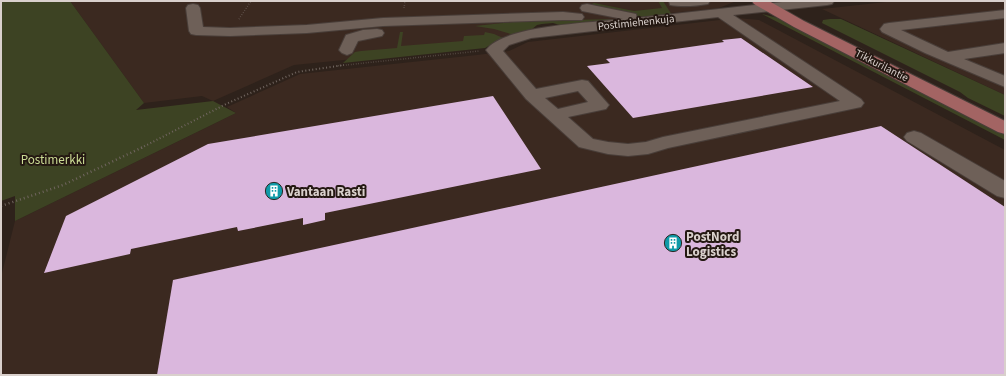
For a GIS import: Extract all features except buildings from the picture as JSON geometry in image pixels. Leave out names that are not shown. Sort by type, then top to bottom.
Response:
[{"type":"main road","name":"Tikkurilantie","points":[[772,4],[1005,119]]},
{"type":"main road","name":"Tikkurilantie","points":[[772,4],[1005,128]]},
{"type":"street","points":[[688,16],[680,10],[675,1],[703,1]]},
{"type":"street","name":"Postimiehenkuja","points":[[532,95],[494,50],[504,42],[529,34],[601,31],[645,21],[721,13],[772,4],[827,1]]},
{"type":"street","points":[[193,8],[196,31],[230,32],[337,27],[383,22],[621,15]]},
{"type":"street","points":[[587,8],[645,21]]},
{"type":"street","points":[[532,95],[586,143],[608,148],[628,150],[648,148],[663,143],[855,104],[721,13]]},
{"type":"street","points":[[1005,14],[889,27],[888,29],[946,57],[1005,82]]},
{"type":"street","points":[[347,50],[351,38],[364,34],[384,33],[402,29],[450,28],[492,31],[514,38]]},
{"type":"street","points":[[380,50],[384,33]]},
{"type":"street","points":[[946,57],[1005,48]]},
{"type":"street","points":[[532,95],[582,85],[600,105],[554,115]]},
{"type":"street","points":[[914,137],[1005,191]]},
{"type":"path","points":[[1,206],[63,185],[140,149],[226,104],[297,72],[479,51]]},
{"type":"shaded area","points":[[70,1],[734,2],[719,8],[565,24],[558,21],[534,23],[530,28],[473,47],[294,65],[213,101],[202,96],[144,103]]},
{"type":"shaded area","points":[[895,1],[1005,1],[1005,95],[822,9]]},
{"type":"shaded area","points":[[737,18],[759,20],[1005,150],[1005,375],[1,375],[1,277],[15,221],[236,113],[227,107],[300,74],[509,51],[528,42]]},
{"type":"green space","name":"Postimerkki","points":[[1,1],[70,1],[144,103],[136,110],[213,101],[236,113],[15,221],[15,196],[1,201]]},
{"type":"green space","points":[[658,1],[663,1],[672,15],[643,17],[589,5],[594,3],[634,11],[662,8]]},
{"type":"green space","points":[[762,14],[782,19],[1005,131],[1005,140]]},
{"type":"green space","points":[[616,19],[563,26],[553,23],[542,24],[537,25],[531,30],[514,35],[494,29],[475,26],[523,21]]},
{"type":"green space","points":[[841,19],[1005,95],[1005,116],[822,23],[823,20]]},
{"type":"green space","points":[[400,32],[403,32],[401,46],[463,41],[464,36],[484,35],[485,32],[503,38],[485,48],[343,63],[355,52],[397,48]]},
{"type":"place","name":"Vantaan Rasti","points":[[274,191]]},
{"type":"place","name":"PostNord Logistics","points":[[673,243]]}]
